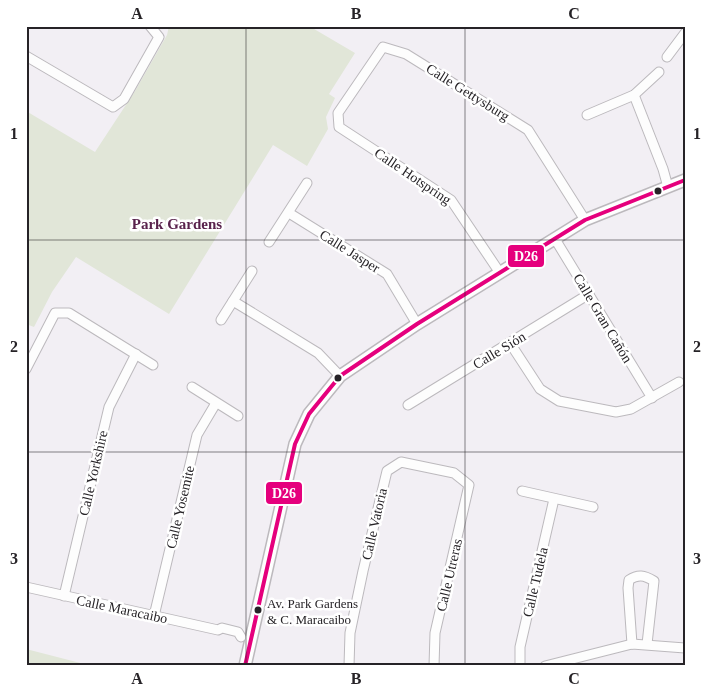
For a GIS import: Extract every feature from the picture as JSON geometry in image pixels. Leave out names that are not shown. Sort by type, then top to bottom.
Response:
[{"type":"street","points":[[26,56],[113,107],[124,99],[160,37],[150,26]]},
{"type":"street","points":[[667,57],[685,33]]},
{"type":"street","name":"Calle Gettysburg","points":[[338,114],[383,47],[406,54],[528,130],[585,220]]},
{"type":"street","points":[[587,115],[634,95],[659,72]]},
{"type":"street","points":[[634,95],[664,169],[668,187]]},
{"type":"street","name":"Calle Hotspring","points":[[338,114],[339,127],[451,200],[500,273]]},
{"type":"street","points":[[244,666],[246,638],[295,444],[309,414],[340,376],[417,324],[585,220],[685,180]]},
{"type":"street","points":[[270,242],[307,182]]},
{"type":"street","name":"Calle Jasper","points":[[289,213],[387,274],[417,324]]},
{"type":"street","name":"Calle Gran Cañón","points":[[555,238],[652,398]]},
{"type":"street","points":[[221,320],[252,271]]},
{"type":"street","name":"Calle Sión","points":[[408,405],[589,294]]},
{"type":"street","points":[[233,301],[318,352],[340,376]]},
{"type":"street","points":[[26,369],[55,313],[69,313],[153,365]]},
{"type":"street","points":[[510,343],[540,389],[559,401],[616,412],[631,409],[679,382]]},
{"type":"street","name":"Calle Yorkshire","points":[[64,596],[109,407],[136,354]]},
{"type":"street","points":[[192,387],[238,416]]},
{"type":"street","name":"Calle Yosemite","points":[[154,616],[197,435],[216,402]]},
{"type":"street","name":"Calle Vatoria","points":[[349,666],[350,633],[387,471],[401,462],[454,473],[469,485]]},
{"type":"street","name":"Calle Utreras","points":[[434,666],[435,633],[469,485]]},
{"type":"street","points":[[522,491],[593,507]]},
{"type":"street","name":"Calle Tudela","points":[[520,666],[520,646],[554,498]]},
{"type":"street","points":[[632,644],[628,588],[629,580],[636,575],[646,576],[654,581],[647,644]]},
{"type":"street","name":"Calle Maracaibo","points":[[26,587],[218,630],[220,634],[246,638]]},
{"type":"street","points":[[545,666],[632,644],[685,648]]},
{"type":"shaded area","points":[[169,26],[309,26],[355,53],[329,94],[335,98],[326,117],[328,129],[307,166],[273,145],[169,314],[76,257],[52,292],[34,327],[26,324],[26,111],[95,152],[135,91],[167,35]]},
{"type":"shaded area","points":[[26,649],[92,666],[26,666]]},
{"type":"transit line","name":"D26","points":[[245,666],[295,444],[309,414],[340,376],[417,324],[585,220],[685,180]]},
{"type":"place","name":"Av. Park Gardens & C. Maracaibo","points":[[258,610]]},
{"type":"district","name":"Park Gardens","points":[[177,224]]}]
